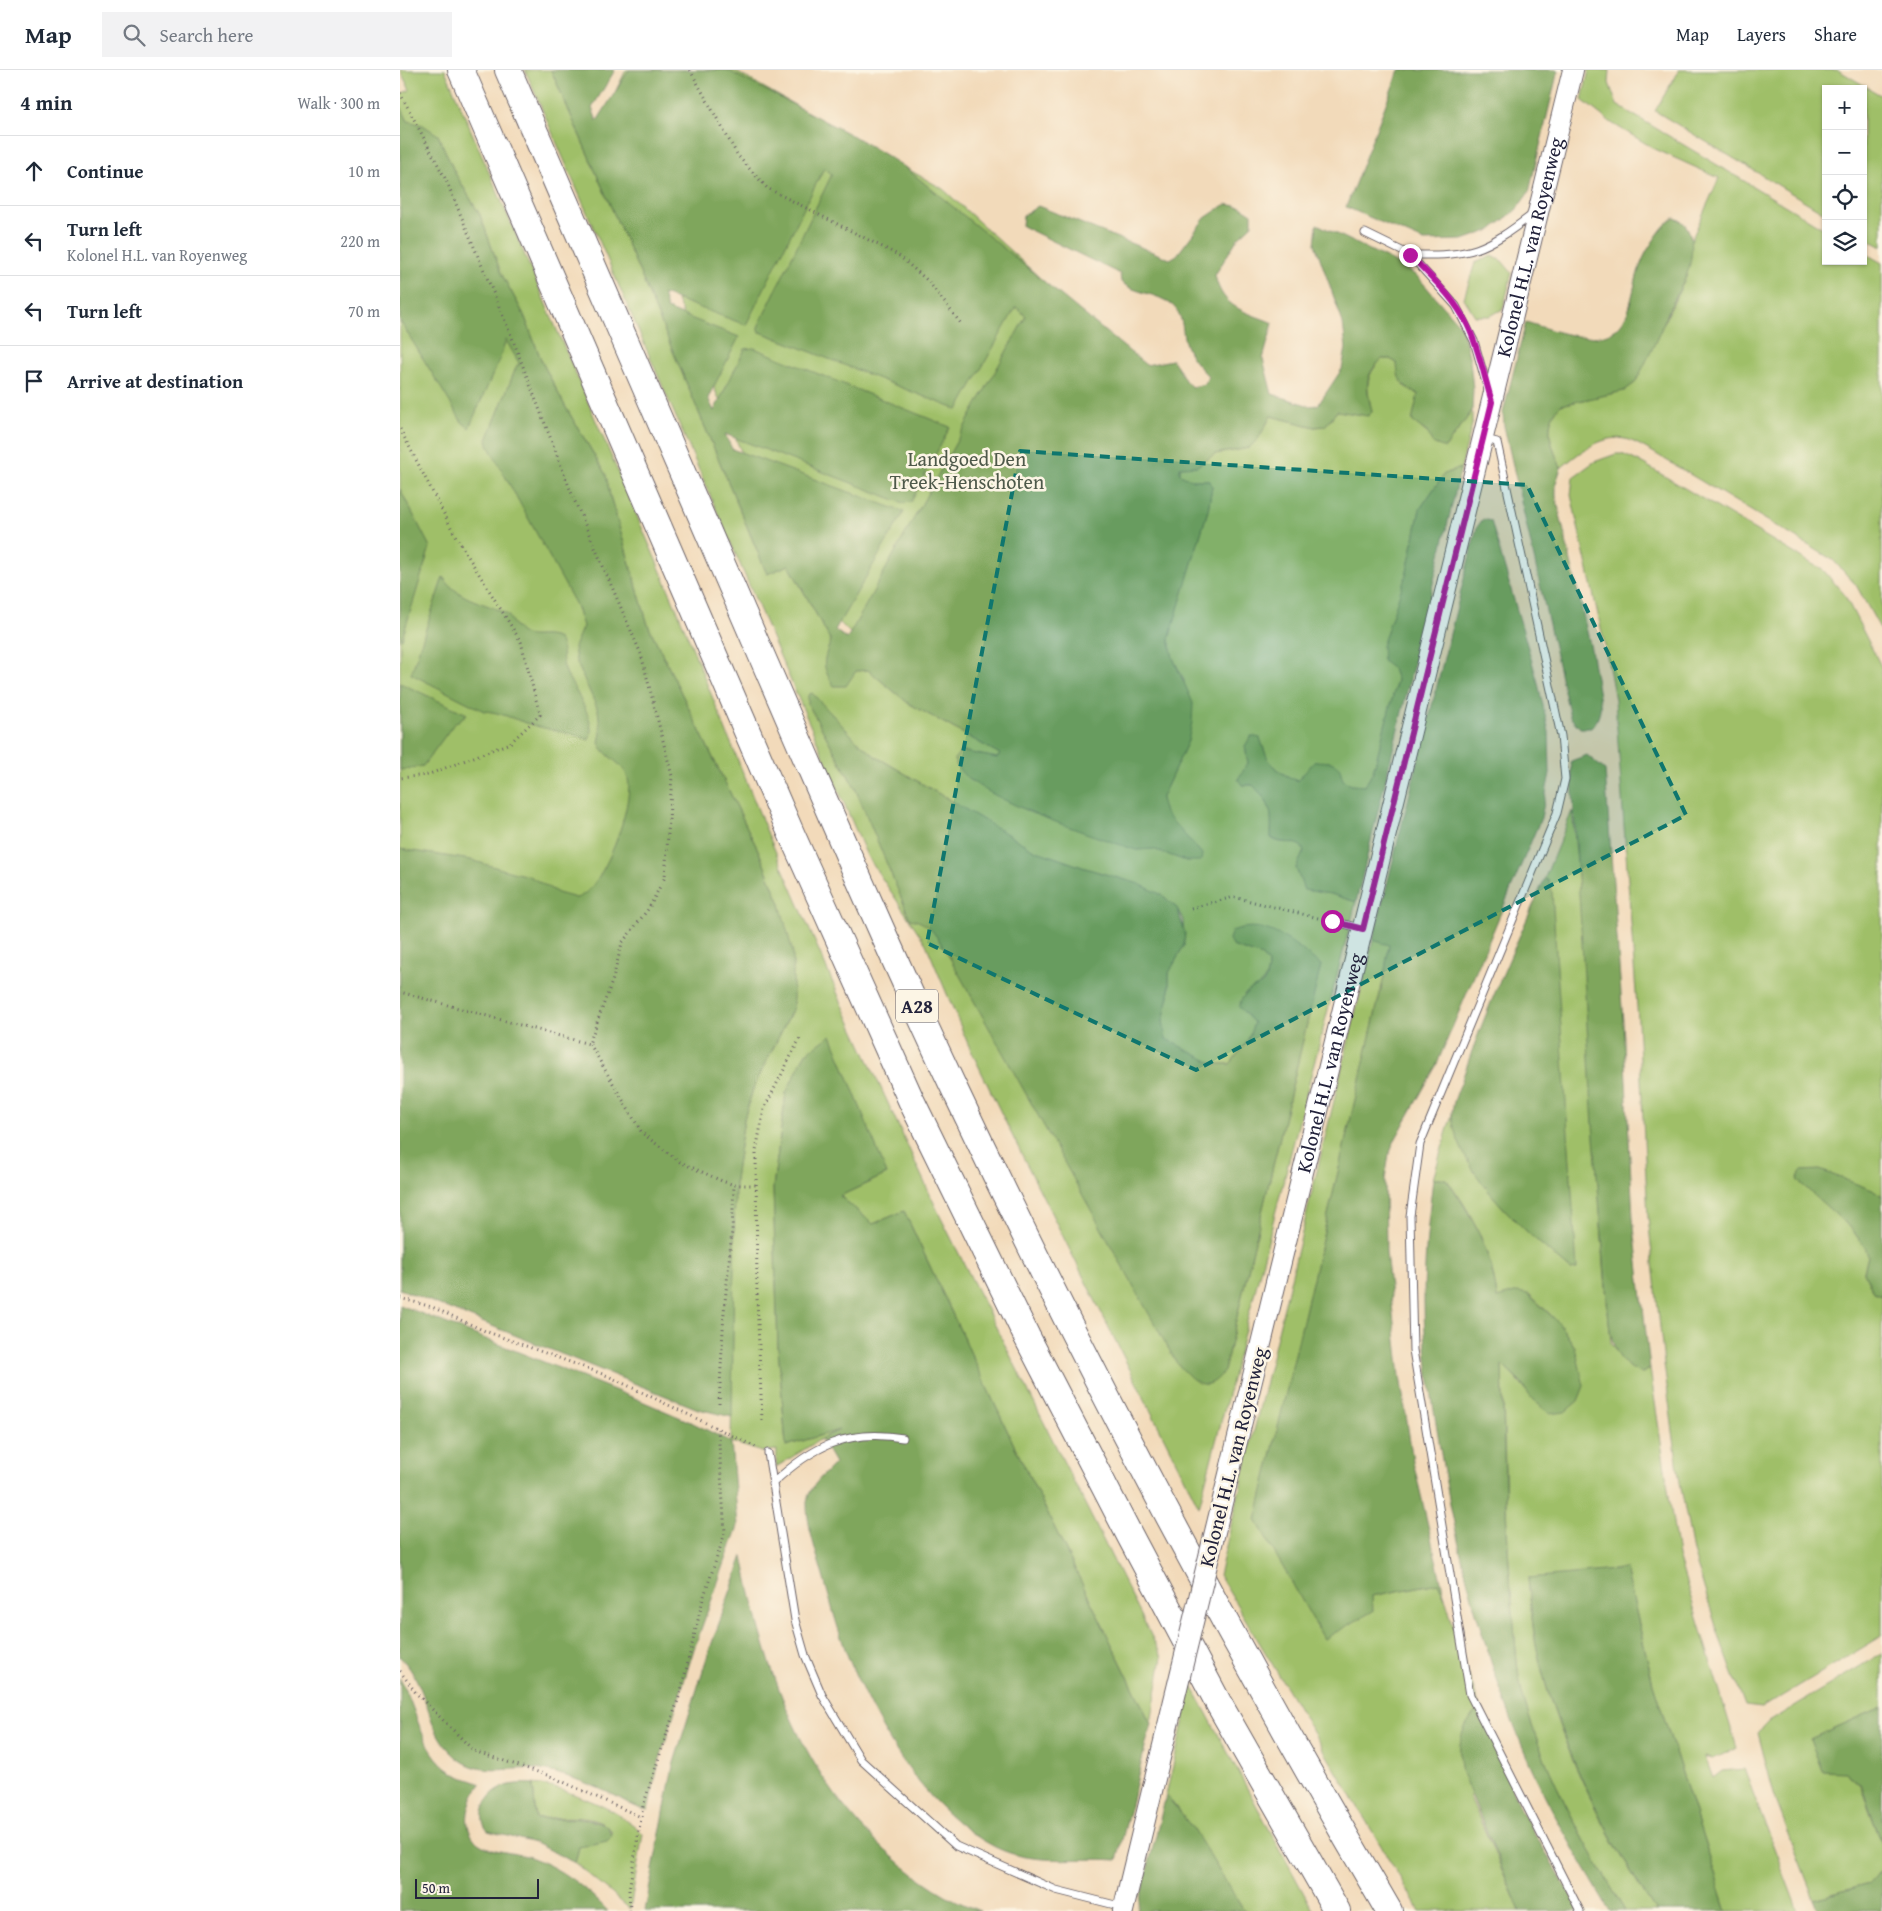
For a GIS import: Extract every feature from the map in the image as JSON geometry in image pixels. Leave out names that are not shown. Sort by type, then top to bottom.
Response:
[{"type":"highway","name":"A28","points":[[460,70],[791,833],[911,1100],[1027,1337],[1130,1536],[1219,1704],[1338,1911]]},
{"type":"highway","name":"A28","points":[[508,70],[833,820],[952,1083],[1063,1312],[1158,1499],[1254,1675],[1389,1911]]},
{"type":"street","name":"Kolonel H.L. van Royenweg","points":[[1123,1909],[1573,70]]},
{"type":"lane","points":[[1410,255],[1452,255],[1482,248],[1494,243],[1539,210]]},
{"type":"lane","points":[[1365,233],[1410,255],[1443,290],[1466,322],[1474,341],[1492,402]]},
{"type":"lane","points":[[1483,438],[1498,442],[1561,736],[1565,779],[1557,812],[1420,1144],[1410,1216],[1414,1350],[1470,1695],[1580,1911]]},
{"type":"lane","points":[[1332,921],[1363,929]]},
{"type":"lane","points":[[772,1484],[800,1460],[846,1437],[882,1434],[903,1438]]},
{"type":"lane","points":[[768,1453],[794,1620],[805,1655],[822,1695],[861,1760],[956,1846],[1056,1890],[1123,1909]]},
{"type":"path","points":[[690,70],[738,156],[768,188],[898,255],[928,281],[962,325]]},
{"type":"path","points":[[400,93],[446,180],[511,335],[573,497],[642,654],[672,776],[665,876],[649,908],[622,943],[613,978],[590,1044]]},
{"type":"path","points":[[400,428],[456,537],[521,642],[540,715],[510,743],[427,775],[400,778]]},
{"type":"path","points":[[1191,908],[1234,898],[1332,921]]},
{"type":"path","points":[[400,992],[590,1044],[642,1134],[680,1162],[734,1185],[756,1184]]},
{"type":"path","points":[[762,1420],[757,1298],[756,1151],[764,1109],[800,1038]]},
{"type":"path","points":[[720,1404],[724,1312],[732,1231],[734,1185]]},
{"type":"path","points":[[400,1298],[432,1307],[485,1331],[608,1376],[768,1453]]},
{"type":"path","points":[[630,1911],[629,1890],[641,1817],[681,1691],[703,1599],[725,1534],[718,1429]]},
{"type":"path","points":[[400,1672],[416,1693],[474,1751],[550,1776],[641,1817]]},
{"type":"highlighted area","points":[[1020,451],[1527,485],[1686,815],[1196,1070],[927,943]]},
{"type":"green space","points":[[400,70],[445,70],[671,595],[767,832],[840,999],[940,1216],[1162,1657],[1151,1724],[1013,1443],[904,1211],[873,1224],[840,1196],[887,1174],[786,1093],[773,1187],[778,1347],[786,1446],[843,1428],[821,1439],[776,1467],[777,1450],[762,1452],[731,1442],[735,1179],[744,1119],[753,1089],[793,1008],[780,904],[759,852],[648,625],[610,496],[606,475],[565,406],[542,362],[524,315],[501,273],[480,215],[455,173],[438,135],[497,305],[590,517],[689,911],[400,986],[400,94],[410,90]]},
{"type":"green space","points":[[525,70],[551,70],[640,273],[767,574],[789,565],[831,641],[856,671],[868,670],[908,703],[1000,754],[918,701],[825,608],[757,489],[601,121],[626,70],[733,70],[943,189],[1136,366],[1001,754],[997,758],[961,751],[969,780],[1029,812],[1136,850],[1153,849],[1186,861],[1202,854],[1164,813],[1161,799],[1188,741],[1184,680],[1173,658],[1169,639],[1208,510],[1212,486],[1208,480],[1193,480],[1180,474],[1180,467],[1197,466],[1215,454],[1249,448],[1258,439],[1271,416],[1315,427],[1325,426],[1337,411],[1372,412],[1368,390],[1369,378],[1382,359],[1390,359],[1397,363],[1404,386],[1418,394],[1421,428],[1445,448],[1472,411],[1472,425],[1461,468],[1444,474],[1420,509],[1407,572],[1393,669],[1397,680],[1373,772],[1365,786],[1351,785],[1342,780],[1339,766],[1315,762],[1297,781],[1272,765],[1260,738],[1245,746],[1248,763],[1242,785],[1253,785],[1267,803],[1271,815],[1271,838],[1275,841],[1298,844],[1304,851],[1296,868],[1304,890],[1331,894],[1356,902],[1199,1507],[1006,1123],[968,1044],[926,944],[867,856]],"holes":[[[808,704],[875,756],[1034,850],[1139,884],[1162,895],[1177,908],[1183,920],[1184,945],[1169,973],[1169,996],[1163,1021],[1166,1039],[1214,1064],[1230,1064],[1247,1042],[1254,1023],[1244,994],[1262,983],[1268,969],[1268,963],[1262,956],[1232,946],[1321,965],[1224,1371],[931,928],[920,920],[855,788]]]},
{"type":"green space","name":"Landgoed Den Treek-Henschoten","points":[[551,70],[615,70],[592,108],[597,121],[629,70],[727,70],[857,138],[902,165],[1146,365],[1172,360],[1192,387],[1205,384],[1208,376],[1195,362],[1188,350],[1184,340],[1181,319],[1176,309],[1166,301],[1127,286],[1121,282],[1120,274],[1022,226],[1023,216],[1038,206],[1170,259],[1177,255],[1205,218],[1226,204],[1241,207],[1252,214],[1252,225],[1238,238],[1215,275],[1218,286],[1229,302],[1236,307],[1273,323],[1263,359],[1272,394],[1310,406],[1318,405],[1342,369],[1346,348],[1343,323],[1315,244],[1317,224],[1392,261],[1417,276],[1462,328],[1470,360],[1473,389],[1472,411],[1445,448],[1432,443],[1428,433],[1412,421],[1418,394],[1402,382],[1398,375],[1397,363],[1390,359],[1382,359],[1371,372],[1369,378],[1368,390],[1372,412],[1368,416],[1337,411],[1325,426],[1315,427],[1271,416],[1258,439],[1249,448],[1215,454],[1197,466],[1180,467],[1180,474],[1193,480],[1208,480],[1212,486],[1208,510],[1169,639],[1173,658],[1193,703],[1188,741],[1161,799],[1165,813],[1202,854],[1201,861],[1186,861],[1153,849],[1136,850],[1064,825],[1005,800],[980,786],[962,772],[954,759],[961,751],[997,758],[1000,754],[908,703],[868,670],[856,671],[846,686],[834,686],[825,669],[826,654],[831,641],[789,565],[767,574],[640,273]],"holes":[[[824,168],[832,174],[758,327],[758,331],[958,410],[1016,307],[1026,316],[847,639],[835,630],[904,512],[732,449],[725,434],[903,503],[911,502],[950,427],[754,348],[745,349],[714,411],[708,398],[739,337],[667,309],[663,294],[746,325]]]},
{"type":"green space","points":[[1399,70],[1558,70],[1529,192],[1516,210],[1491,230],[1463,240],[1424,241],[1346,207]]},
{"type":"green space","points":[[1589,70],[1610,70],[1609,83],[1617,105],[1822,228],[1822,265],[1867,265],[1867,254],[1882,263],[1882,632],[1856,585],[1833,560],[1638,444],[1625,439],[1608,439],[1590,446],[1561,468],[1554,452],[1550,435],[1551,419],[1561,405],[1623,391],[1635,383],[1686,277],[1691,241],[1719,178],[1655,149],[1610,122],[1582,100]]},
{"type":"green space","points":[[1679,70],[1838,70],[1863,85],[1822,85],[1822,212],[1655,111]]},
{"type":"green space","points":[[1867,87],[1882,96],[1882,247],[1867,238]]},
{"type":"green space","points":[[400,105],[408,121],[423,125],[438,135],[455,173],[480,215],[501,273],[524,315],[542,362],[565,406],[606,475],[610,496],[648,625],[759,852],[780,904],[793,953],[793,1008],[753,1089],[744,1119],[735,1179],[732,1417],[698,1409],[400,1289],[400,849],[471,860],[529,876],[558,893],[576,898],[586,892],[606,864],[621,826],[629,791],[628,779],[623,768],[605,753],[599,743],[601,733],[598,710],[576,661],[574,647],[583,626],[576,605],[489,447],[487,440],[517,365],[520,365],[506,340],[469,428],[462,422],[400,321]]},
{"type":"green space","points":[[1675,218],[1687,228],[1690,236],[1692,244],[1690,263],[1685,279],[1635,383],[1624,391],[1561,405],[1551,419],[1550,435],[1554,452],[1561,468],[1556,483],[1556,497],[1591,649],[1600,702],[1596,722],[1591,728],[1580,728],[1570,717],[1504,426],[1503,413],[1526,322],[1569,335],[1585,337],[1599,336],[1612,332],[1622,323],[1629,308],[1640,266],[1647,251],[1662,229]]},
{"type":"green space","points":[[1492,256],[1502,261],[1512,273],[1503,309],[1490,316],[1475,316],[1464,298],[1475,263]]},
{"type":"green space","points":[[1616,454],[1622,454],[1644,464],[1824,571],[1844,594],[1882,668],[1882,1196],[1875,1191],[1797,1179],[1851,1228],[1866,1249],[1868,1256],[1864,1272],[1873,1292],[1882,1295],[1882,1636],[1762,1708],[1745,1706],[1719,1636],[1693,1552],[1679,1477],[1664,1364],[1648,1217],[1638,1021],[1615,700],[1605,646],[1571,495],[1573,477],[1594,462]]},
{"type":"green space","points":[[1461,468],[1356,902],[1331,894],[1304,890],[1296,868],[1304,851],[1298,844],[1275,840],[1271,837],[1271,814],[1267,803],[1253,785],[1242,785],[1238,779],[1248,763],[1245,746],[1251,736],[1260,738],[1272,765],[1297,781],[1315,761],[1331,762],[1339,766],[1343,780],[1351,785],[1365,786],[1373,772],[1397,680],[1393,669],[1383,661],[1382,646],[1407,572],[1420,509],[1444,474]]},
{"type":"green space","points":[[400,489],[430,547],[402,639],[400,638]]},
{"type":"green space","points":[[1483,519],[1491,521],[1537,679],[1549,732],[1550,773],[1541,818],[1436,1066],[1395,1140],[1389,1155],[1385,1179],[1386,1252],[1400,1376],[1413,1461],[1445,1598],[1438,1583],[1372,1596],[1373,1611],[1324,1639],[1256,1520],[1384,977],[1389,945],[1373,940],[1477,527]]},
{"type":"green space","points":[[443,577],[457,592],[508,615],[520,632],[526,635],[551,636],[559,639],[564,667],[587,712],[590,722],[591,732],[589,740],[529,724],[501,714],[484,711],[411,674]]},
{"type":"green space","points":[[400,683],[467,714],[453,725],[423,766],[400,770]]},
{"type":"green space","points":[[812,693],[856,740],[875,756],[1034,850],[1139,884],[1162,895],[1177,908],[1185,933],[1184,945],[1169,973],[1169,996],[1163,1021],[1166,1039],[1214,1064],[1230,1064],[1247,1042],[1254,1023],[1239,1007],[1242,999],[1248,992],[1266,979],[1268,963],[1262,956],[1232,946],[1229,939],[1232,931],[1245,928],[1269,930],[1291,942],[1321,965],[1224,1371],[1211,1383],[1199,1383],[1193,1380],[1176,1362],[946,951],[928,926],[910,919],[855,788],[808,704],[808,695]]},
{"type":"green space","points":[[1587,755],[1605,770],[1623,1022],[1633,1218],[1650,1369],[1642,1373],[1627,1365],[1618,1354],[1614,1347],[1609,1323],[1593,1125],[1571,761]]},
{"type":"green space","points":[[1572,811],[1584,944],[1600,1210],[1611,1343],[1623,1361],[1642,1373],[1650,1369],[1678,1556],[1737,1748],[1713,1759],[1705,1757],[1713,1778],[1722,1771],[1744,1769],[1798,1911],[1727,1911],[1653,1684],[1626,1569],[1528,1579],[1536,1645],[1547,1688],[1571,1755],[1585,1788],[1602,1820],[1637,1882],[1656,1911],[1625,1911],[1582,1836],[1556,1785],[1534,1731],[1522,1693],[1517,1659],[1508,1552],[1502,1365],[1537,1403],[1550,1414],[1575,1347],[1558,1322],[1529,1294],[1497,1299],[1491,1267],[1473,1220],[1446,1179],[1433,1179],[1452,1114],[1458,1138],[1468,1160],[1482,1182],[1515,1220],[1571,1270],[1548,879],[1544,880]]},
{"type":"green space","points":[[1548,879],[1552,892],[1577,1269],[1571,1270],[1516,1221],[1482,1182],[1468,1161],[1458,1139],[1452,1117],[1456,1097],[1491,1002],[1544,880]]},
{"type":"green space","points":[[1373,940],[1389,944],[1384,977],[1284,1409],[1371,1596],[1438,1583],[1445,1598],[1480,1707],[1470,1797],[1520,1911],[1420,1911],[1219,1575]]},
{"type":"green space","points":[[831,1035],[887,1174],[840,1196],[873,1224],[904,1211],[1013,1443],[1151,1724],[1117,1860],[1054,1860],[1024,1857],[995,1847],[971,1832],[928,1793],[893,1746],[865,1694],[844,1646],[815,1549],[807,1510],[808,1496],[818,1481],[835,1463],[821,1439],[839,1430],[786,1446],[778,1347],[773,1187],[786,1093],[805,1054]]},
{"type":"green space","points":[[1820,1170],[1875,1191],[1882,1196],[1882,1295],[1873,1292],[1864,1272],[1868,1256],[1866,1249],[1851,1228],[1797,1180],[1801,1171]]},
{"type":"green space","points":[[1433,1179],[1446,1179],[1473,1221],[1491,1266],[1497,1298],[1518,1292],[1528,1294],[1558,1322],[1575,1347],[1584,1386],[1578,1401],[1565,1412],[1550,1414],[1532,1399],[1520,1382],[1502,1365],[1510,1583],[1518,1671],[1522,1693],[1534,1731],[1556,1785],[1582,1836],[1625,1911],[1610,1911],[1576,1854],[1545,1795],[1511,1718],[1497,1680],[1474,1604],[1447,1487],[1427,1357],[1424,1320],[1425,1271]]},
{"type":"green space","points":[[400,1305],[637,1399],[731,1442],[738,1526],[694,1649],[659,1762],[648,1810],[592,1785],[559,1774],[529,1769],[482,1769],[460,1760],[441,1739],[417,1680],[400,1657]]},
{"type":"green space","points":[[743,1556],[763,1641],[776,1682],[792,1721],[811,1758],[834,1794],[862,1827],[894,1858],[945,1895],[980,1911],[645,1911],[673,1766],[708,1654]]},
{"type":"green space","points":[[1626,1569],[1653,1684],[1727,1911],[1656,1911],[1619,1852],[1602,1820],[1571,1754],[1547,1687],[1534,1635],[1528,1578]]},
{"type":"green space","points":[[1882,1653],[1882,1707],[1810,1739],[1860,1785],[1882,1844],[1882,1869],[1869,1884],[1814,1899],[1775,1798],[1758,1733],[1768,1722]]},
{"type":"green space","points":[[400,1679],[426,1742],[433,1753],[452,1772],[481,1784],[476,1790],[468,1814],[469,1829],[472,1837],[483,1846],[530,1857],[552,1867],[591,1894],[608,1911],[400,1911]]},
{"type":"green space","points":[[1192,1686],[1314,1911],[1244,1911],[1194,1831],[1166,1795]]},
{"type":"green space","points":[[1480,1707],[1522,1812],[1580,1911],[1520,1911],[1462,1773],[1461,1738],[1468,1722]]},
{"type":"green space","points":[[1882,1707],[1882,1844],[1861,1785],[1846,1772],[1822,1771],[1810,1739]]},
{"type":"green space","points":[[533,1784],[560,1790],[592,1801],[622,1817],[643,1834],[630,1909],[575,1863],[579,1847],[612,1836],[611,1830],[604,1824],[586,1818],[536,1819]]},
{"type":"green space","points":[[533,1784],[536,1819],[573,1818],[600,1823],[608,1827],[612,1836],[607,1841],[579,1847],[575,1863],[535,1843],[488,1831],[484,1824],[483,1812],[490,1797],[508,1785]]},
{"type":"green space","points":[[1166,1795],[1194,1830],[1244,1911],[1137,1911]]},
{"type":"green space","points":[[1882,1869],[1882,1911],[1819,1911],[1814,1899],[1869,1884]]},
{"type":"route","points":[[1332,921],[1363,929],[1492,402],[1474,341],[1466,322],[1443,290],[1410,255]]}]
